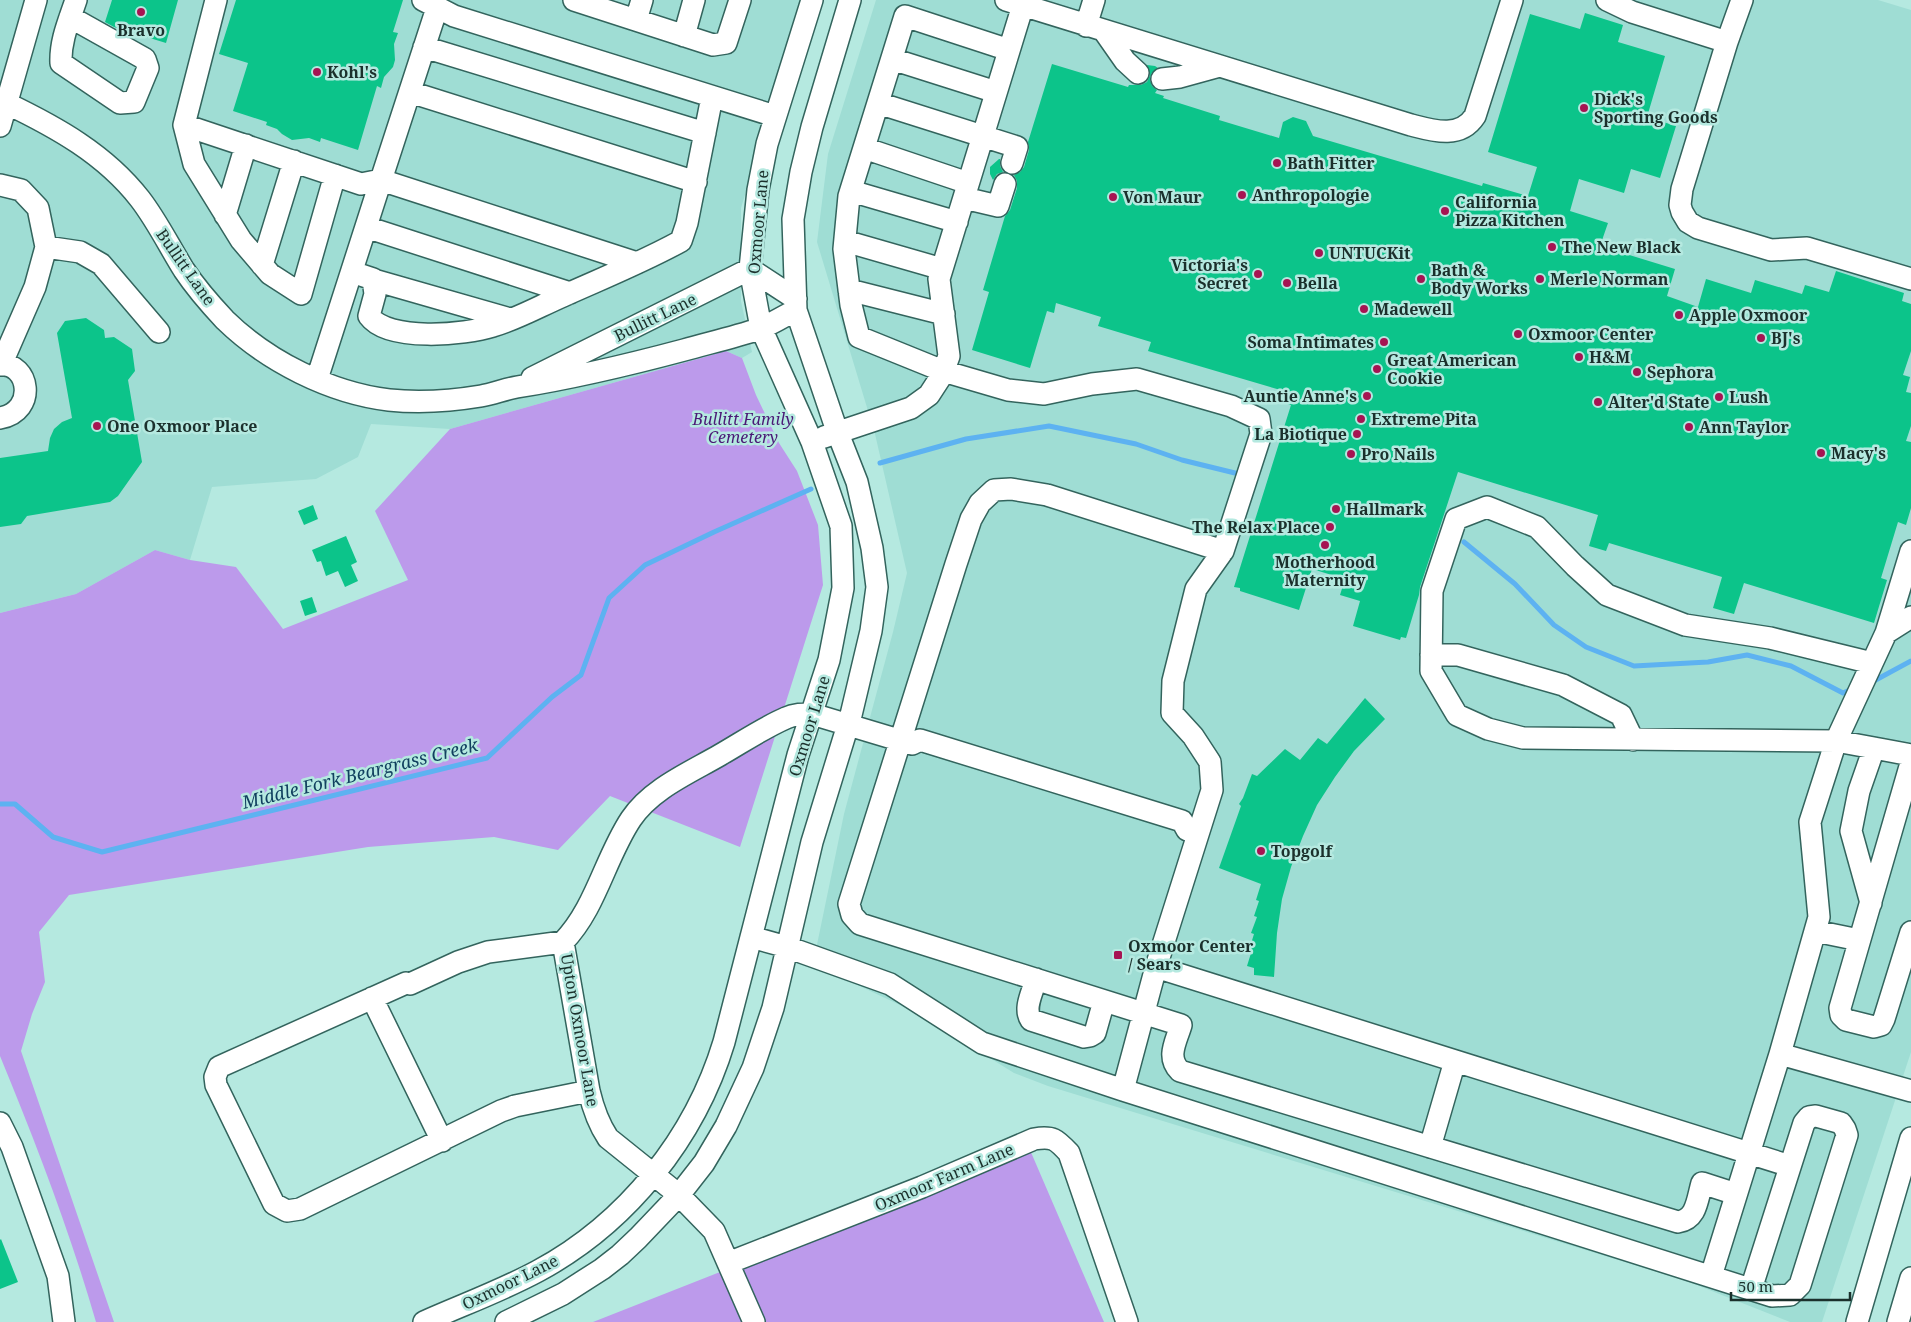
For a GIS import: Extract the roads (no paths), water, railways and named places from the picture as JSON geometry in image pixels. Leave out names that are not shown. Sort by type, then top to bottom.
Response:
[{"type":"street","points":[[0,126],[3,102],[36,0]]},
{"type":"street","points":[[216,0],[184,125],[194,164],[241,240],[270,274],[301,294],[335,175]]},
{"type":"street","points":[[574,0],[639,10],[684,36],[714,45],[726,43],[740,0]]},
{"type":"street","points":[[684,36],[694,0]]},
{"type":"street","name":"Oxmoor Lane","points":[[424,1322],[520,1280],[552,1263],[613,1218],[653,1175],[691,1121],[713,1074],[728,1028],[798,756],[829,660],[843,588],[841,526],[812,442],[761,328],[750,269],[758,190],[767,144],[812,0]]},
{"type":"street","name":"Oxmoor Lane","points":[[506,1322],[563,1294],[602,1269],[638,1238],[679,1194],[714,1147],[744,1091],[761,1047],[773,1008],[812,842],[848,725],[869,641],[877,587],[872,548],[857,482],[837,431],[796,304],[793,219],[801,172],[812,127],[850,0]]},
{"type":"street","points":[[1094,0],[1095,28],[1138,73]]},
{"type":"street","points":[[812,442],[837,431],[912,408],[930,395],[944,371],[949,356],[939,279],[1009,50],[1014,3],[1047,6],[1095,28],[1422,128],[1446,132],[1457,131],[1472,121],[1478,110],[1512,0]]},
{"type":"street","points":[[1742,0],[1727,42],[1682,189],[1680,204],[1688,222],[1698,228],[1758,247],[1771,250],[1807,248],[1911,280]]},
{"type":"street","points":[[1613,1],[1632,12],[1727,42]]},
{"type":"street","points":[[317,379],[424,47],[430,4],[454,16],[775,116]]},
{"type":"street","points":[[1009,50],[905,16],[851,191],[844,248],[859,337],[944,371],[1008,390],[1044,394],[1092,384],[1137,380],[1231,406],[1259,419],[1261,434],[1223,551],[1196,589],[1173,681],[1172,713],[1193,736],[1210,762],[1212,790],[1193,832],[1123,1090]]},
{"type":"street","points":[[424,47],[705,133]]},
{"type":"street","points":[[892,59],[996,92]]},
{"type":"street","points":[[1162,80],[1220,66]]},
{"type":"street","points":[[410,92],[696,182]]},
{"type":"street","points":[[374,280],[375,294],[369,316],[373,323],[390,330],[443,335],[493,326],[637,264],[681,241],[696,182],[712,97]]},
{"type":"street","name":"Bullitt Lane","points":[[3,102],[47,122],[75,140],[103,161],[124,181],[140,200],[198,290],[226,321],[262,350],[293,369],[356,393],[389,400],[432,401],[482,396],[511,388],[577,377],[620,368],[761,328],[796,304]]},
{"type":"street","points":[[878,103],[1017,147],[1012,163]]},
{"type":"street","points":[[184,125],[362,184],[381,180],[637,264]]},
{"type":"street","points":[[225,214],[246,145]]},
{"type":"street","points":[[864,148],[966,190],[998,206],[1005,184]]},
{"type":"street","points":[[262,265],[294,162]]},
{"type":"street","points":[[0,185],[21,190],[38,208],[46,247],[35,287],[0,365],[5,364],[17,371],[22,378],[26,395],[23,404],[17,411],[10,416],[0,418]]},
{"type":"street","points":[[851,191],[956,222]]},
{"type":"street","points":[[366,227],[570,293]]},
{"type":"street","points":[[845,241],[942,269]]},
{"type":"street","points":[[46,247],[80,252],[101,264],[158,332]]},
{"type":"street","points":[[750,269],[796,304]]},
{"type":"street","name":"Bullitt Lane","points":[[511,388],[750,269]]},
{"type":"street","points":[[352,272],[510,319]]},
{"type":"street","points":[[850,290],[944,314]]},
{"type":"street","points":[[1223,551],[1047,495],[1011,489],[994,490],[980,503],[971,519],[907,742],[849,904],[852,916],[860,924],[1181,1025],[1171,1058],[1174,1065],[1180,1071],[1678,1222],[1686,1221],[1692,1216],[1702,1183],[1736,1194]]},
{"type":"street","points":[[1871,665],[1770,638],[1684,625],[1607,595],[1537,527],[1487,508],[1456,519],[1432,591],[1431,671],[1457,714],[1488,729],[1522,738],[1836,741],[1911,755]]},
{"type":"street","points":[[1711,1276],[1780,1054],[1820,917],[1810,822],[1836,741],[1886,633],[1908,574],[1911,551]]},
{"type":"street","points":[[1886,633],[1911,616]]},
{"type":"street","points":[[1431,655],[1458,655],[1562,686],[1622,715],[1633,740]]},
{"type":"street","points":[[812,714],[907,742],[914,753],[1176,834],[1193,832]]},
{"type":"street","name":"Upton Oxmoor Lane","points":[[679,1194],[608,1138],[600,1127],[589,1091],[563,942],[580,921],[625,828],[647,801],[661,790],[786,718],[795,715],[812,714]]},
{"type":"street","points":[[1871,903],[1851,831],[1859,791],[1874,748]]},
{"type":"street","points":[[1911,763],[1840,1008],[1841,1015],[1846,1020],[1874,1027],[1881,1025],[1911,932]]},
{"type":"street","points":[[1815,931],[1859,940]]},
{"type":"street","points":[[751,937],[787,947],[890,984],[982,1043],[1123,1090],[1772,1296],[1790,1295],[1800,1285],[1846,1135],[1841,1123],[1816,1116],[1809,1117],[1804,1122],[1751,1289]]},
{"type":"street","points":[[563,942],[488,952],[458,962],[372,998],[219,1067],[215,1077],[216,1085],[274,1204],[287,1211],[300,1209],[501,1111],[515,1106],[589,1091]]},
{"type":"street","points":[[1156,967],[1790,1166]]},
{"type":"street","points":[[1036,979],[1028,1008],[1028,1014],[1032,1020],[1084,1036],[1090,1036],[1095,1033],[1104,1001]]},
{"type":"street","points":[[372,998],[442,1141]]},
{"type":"street","points":[[1780,1054],[1911,1091]]},
{"type":"street","points":[[1430,1147],[1455,1061]]},
{"type":"street","points":[[0,1122],[12,1146],[58,1276],[64,1322]]},
{"type":"street","name":"Oxmoor Farm Lane","points":[[728,1263],[922,1187],[1034,1139],[1049,1137],[1058,1141],[1069,1153],[1127,1322]]},
{"type":"street","points":[[1857,1322],[1911,1138]]},
{"type":"street","points":[[679,1194],[714,1231],[754,1322]]},
{"type":"street","points":[[1898,1322],[1911,1278]]},
{"type":"waterway","name":"Middle Fork Beargrass Creek","points":[[880,463],[966,439],[1049,426],[1136,444],[1182,460],[1239,474]]},
{"type":"waterway","name":"Middle Fork Beargrass Creek","points":[[0,804],[15,804],[53,837],[102,852],[487,758],[552,697],[581,675],[609,598],[645,565],[811,489]]},
{"type":"waterway","name":"Middle Fork Beargrass Creek","points":[[1464,542],[1515,584],[1554,625],[1586,647],[1634,666],[1708,662],[1747,655],[1791,666],[1843,693],[1852,689]]},
{"type":"waterway","name":"Middle Fork Beargrass Creek","points":[[1872,682],[1911,661]]},
{"type":"place","name":"Bravo","points":[[141,12]]},
{"type":"place","name":"Kohl's","points":[[317,72]]},
{"type":"place","name":"Dick's Sporting Goods","points":[[1584,108]]},
{"type":"place","name":"Bath Fitter","points":[[1277,163]]},
{"type":"place","name":"Anthropologie","points":[[1242,195]]},
{"type":"place","name":"Von Maur","points":[[1113,197]]},
{"type":"place","name":"California Pizza Kitchen","points":[[1445,211]]},
{"type":"place","name":"The New Black","points":[[1552,247]]},
{"type":"place","name":"UNTUCKit","points":[[1319,253]]},
{"type":"place","name":"Victoria's Secret","points":[[1258,274]]},
{"type":"place","name":"Bath & Body Works","points":[[1421,279]]},
{"type":"place","name":"Merle Norman","points":[[1540,279]]},
{"type":"place","name":"Bella","points":[[1287,283]]},
{"type":"place","name":"Madewell","points":[[1364,309]]},
{"type":"place","name":"Apple Oxmoor","points":[[1679,315]]},
{"type":"place","name":"Oxmoor Center","points":[[1518,334]]},
{"type":"place","name":"BJ's","points":[[1761,338]]},
{"type":"place","name":"Soma Intimates","points":[[1384,342]]},
{"type":"place","name":"H&M","points":[[1579,357]]},
{"type":"place","name":"Great American Cookie","points":[[1377,369]]},
{"type":"place","name":"Sephora","points":[[1637,372]]},
{"type":"place","name":"Auntie Anne's","points":[[1367,396]]},
{"type":"place","name":"Lush","points":[[1719,397]]},
{"type":"place","name":"Alter'd State","points":[[1598,402]]},
{"type":"place","name":"Extreme Pita","points":[[1361,419]]},
{"type":"place","name":"One Oxmoor Place","points":[[97,426]]},
{"type":"place","name":"Ann Taylor","points":[[1689,427]]},
{"type":"place","name":"La Biotique","points":[[1357,434]]},
{"type":"place","name":"Macy's","points":[[1821,453]]},
{"type":"place","name":"Pro Nails","points":[[1351,454]]},
{"type":"place","name":"Hallmark","points":[[1336,509]]},
{"type":"place","name":"The Relax Place","points":[[1330,527]]},
{"type":"place","name":"Motherhood Maternity","points":[[1325,545]]},
{"type":"place","name":"Topgolf","points":[[1261,851]]},
{"type":"place","name":"Oxmoor Center / Sears","points":[[1118,955]]},
{"type":"park label","name":"Bullitt Family Cemetery","points":[[743,428]]}]
